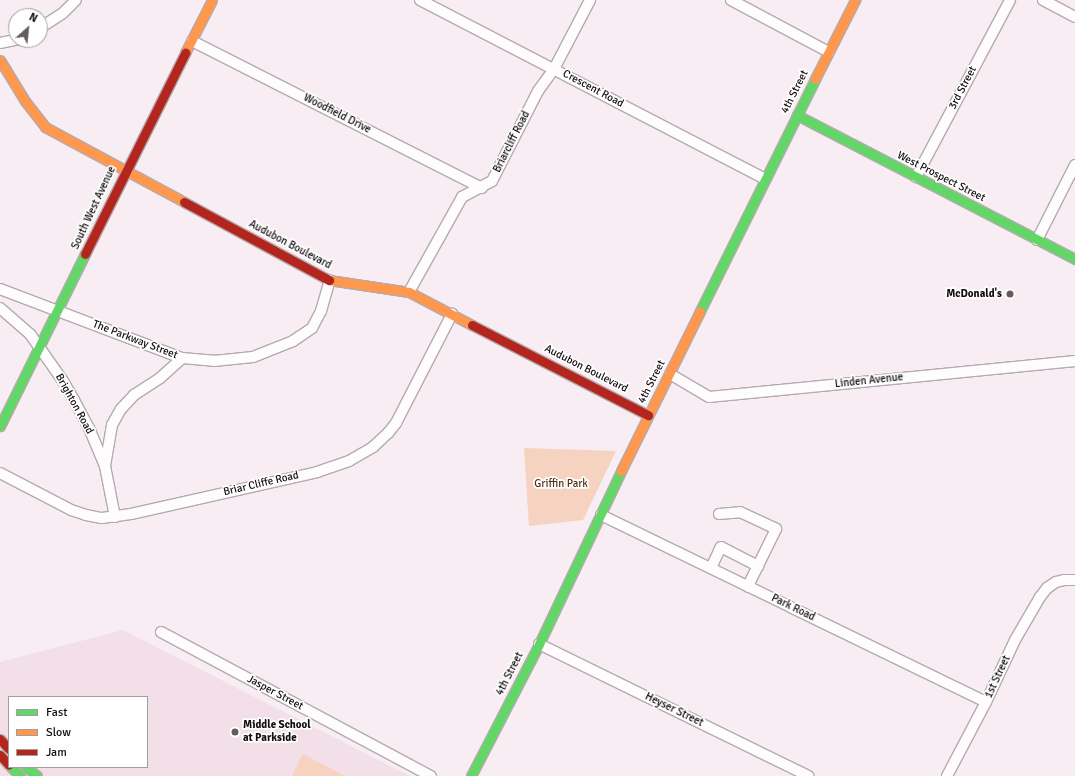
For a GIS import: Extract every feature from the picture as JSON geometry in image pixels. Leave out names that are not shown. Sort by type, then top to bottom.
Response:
[{"type":"street","points":[[48,23],[64,13],[76,0]]},
{"type":"street","name":"South West Avenue","points":[[0,426],[40,348],[126,170],[212,0]]},
{"type":"street","name":"Crescent Road","points":[[420,0],[765,179]]},
{"type":"street","name":"Briarcliff Road","points":[[409,292],[462,198],[492,181],[538,90],[554,69],[590,0]]},
{"type":"street","points":[[731,0],[829,52]]},
{"type":"street","name":"4th Street","points":[[472,776],[539,644],[648,415],[670,374],[765,179],[855,0]]},
{"type":"street","name":"3rd Street","points":[[916,177],[1010,0]]},
{"type":"street","points":[[1043,0],[1075,17]]},
{"type":"street","name":"Woodfield Drive","points":[[192,41],[482,188]]},
{"type":"street","name":"Audubon Boulevard","points":[[0,60],[25,101],[45,127],[330,280],[409,292],[648,415]]},
{"type":"street","name":"West Prospect Street","points":[[797,115],[1075,259]]},
{"type":"street","points":[[1037,240],[1075,165]]},
{"type":"street","name":"The Parkway Street","points":[[0,289],[182,358],[214,361],[253,357],[293,341],[312,328],[321,311],[330,280]]},
{"type":"street","name":"Brighton Road","points":[[0,308],[30,334],[74,400],[89,428],[105,466],[115,517]]},
{"type":"street","name":"Briar Cliffe Road","points":[[0,473],[71,510],[86,515],[115,517],[317,472],[349,461],[361,455],[388,433],[396,423],[452,314]]},
{"type":"street","points":[[105,466],[112,426],[121,409],[134,395],[160,378],[182,358]]},
{"type":"street","name":"Linden Avenue","points":[[670,374],[709,397],[1075,361]]},
{"type":"street","points":[[719,514],[740,512],[776,529],[748,586]]},
{"type":"street","name":"Park Road","points":[[601,515],[986,702]]},
{"type":"street","points":[[711,568],[721,548],[758,566]]},
{"type":"street","name":"1st Street","points":[[947,776],[986,702],[1015,640],[1037,603],[1047,588],[1056,582],[1075,580]]},
{"type":"street","name":"Jasper Street","points":[[161,632],[432,776]]},
{"type":"street","name":"Heyser Street","points":[[539,644],[808,776]]},
{"type":"street","points":[[0,739],[8,748]]},
{"type":"street","points":[[0,755],[8,764]]},
{"type":"street","points":[[12,768],[20,776]]},
{"type":"street","points":[[27,768],[37,776]]},
{"type":"shaded area","name":"Middle School at Parkside","points":[[123,630],[410,776],[0,776],[0,662]]},
{"type":"green space","name":"Griffin Park","points":[[524,448],[616,451],[583,520],[529,526]]},
{"type":"green space","points":[[303,754],[345,776],[292,776]]},
{"type":"traffic: fast","points":[[700,311],[815,79]]},
{"type":"traffic: fast","points":[[797,115],[1075,259]]},
{"type":"traffic: fast","points":[[0,426],[85,254]]},
{"type":"traffic: fast","points":[[471,776],[539,644],[621,471]]},
{"type":"traffic: fast","points":[[12,768],[20,776]]},
{"type":"traffic: fast","points":[[27,768],[37,776]]},
{"type":"traffic: slow","points":[[185,53],[212,0]]},
{"type":"traffic: slow","points":[[815,79],[855,0]]},
{"type":"traffic: slow","points":[[0,60],[25,101],[45,127],[184,202]]},
{"type":"traffic: slow","points":[[329,280],[409,292],[472,325]]},
{"type":"traffic: slow","points":[[621,471],[700,311]]},
{"type":"traffic: jam","points":[[85,254],[185,53]]},
{"type":"traffic: jam","points":[[184,202],[329,280]]},
{"type":"traffic: jam","points":[[472,325],[648,415]]},
{"type":"traffic: jam","points":[[0,739],[8,748]]},
{"type":"traffic: jam","points":[[0,755],[8,764]]},
{"type":"place","name":"McDonald's","points":[[1010,294]]},
{"type":"place","name":"Middle School at Parkside","points":[[235,732]]}]
